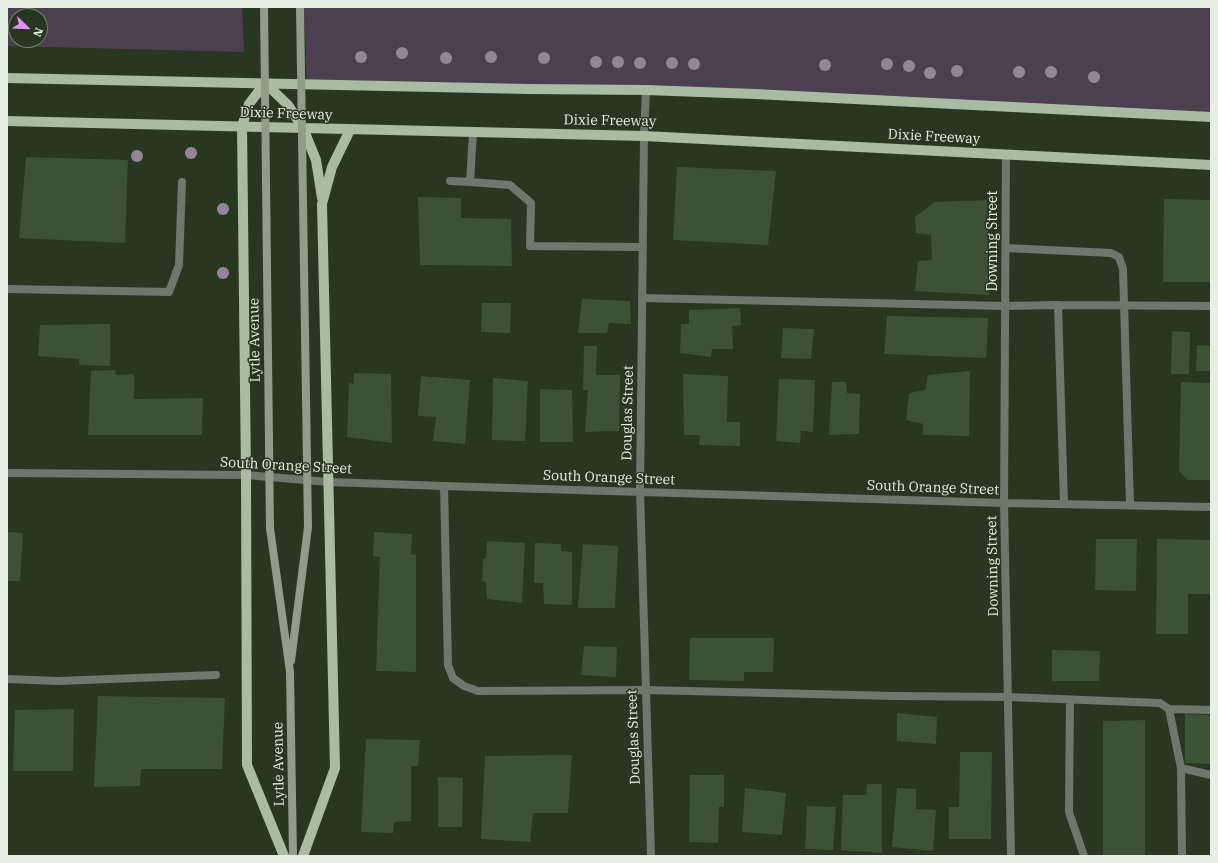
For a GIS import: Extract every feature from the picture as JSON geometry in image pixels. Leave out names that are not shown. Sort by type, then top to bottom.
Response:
[{"type":"main road","name":"Lytle Avenue","points":[[264,7],[270,528],[290,672],[293,856]]},
{"type":"main road","name":"Lytle Avenue","points":[[290,672],[308,527],[300,7]]},
{"type":"main road","points":[[7,78],[646,90],[755,94],[1211,117]]},
{"type":"main road","points":[[265,84],[249,104],[242,126],[246,475],[247,765],[284,856]]},
{"type":"main road","points":[[265,84],[288,105],[303,128],[316,160],[322,204],[335,768],[303,856]]},
{"type":"main road","name":"Dixie Freeway","points":[[7,121],[644,136],[1211,165]]},
{"type":"main road","points":[[322,204],[332,167],[350,130]]},
{"type":"street","name":"Douglas Street","points":[[646,90],[644,136],[640,491],[651,856]]},
{"type":"street","points":[[470,182],[473,132]]},
{"type":"street","name":"Downing Street","points":[[1006,155],[1004,503],[1011,856]]},
{"type":"street","points":[[450,181],[510,185],[531,203],[530,246],[643,247]]},
{"type":"street","points":[[7,289],[169,292],[179,265],[182,182]]},
{"type":"street","points":[[1006,248],[1111,253],[1119,257],[1123,268],[1130,505]]},
{"type":"street","points":[[642,298],[1005,306],[1211,306]]},
{"type":"street","points":[[1058,305],[1064,504]]},
{"type":"street","name":"South Orange Street","points":[[7,473],[246,475],[329,482],[444,486],[1004,503],[1211,507]]},
{"type":"street","points":[[444,486],[448,665],[453,678],[464,686],[478,691],[646,690],[894,696],[1008,697],[1160,703],[1169,710],[1211,710]]},
{"type":"street","points":[[7,679],[58,681],[216,674]]},
{"type":"street","points":[[1070,700],[1069,812],[1084,856]]},
{"type":"street","points":[[1169,710],[1181,768],[1182,856]]},
{"type":"street","points":[[1181,768],[1211,775]]},
{"type":"shaded area","points":[[7,7],[242,7],[244,52],[48,47],[48,8],[8,8],[8,46]]},
{"type":"shaded area","points":[[304,7],[1211,7],[1211,117],[755,94],[307,84]]},
{"type":"building","points":[[26,157],[128,160],[125,243],[19,238]]},
{"type":"building","points":[[677,167],[776,171],[768,245],[673,240]]},
{"type":"building","points":[[418,197],[461,198],[461,218],[511,219],[512,266],[420,265]]},
{"type":"building","points":[[1164,199],[1211,200],[1211,282],[1163,282]]},
{"type":"building","points":[[987,200],[989,295],[915,291],[918,261],[932,260],[931,235],[916,233],[915,217],[935,202]]},
{"type":"building","points":[[582,299],[630,301],[631,324],[609,323],[607,333],[578,333]]},
{"type":"building","points":[[482,303],[511,303],[510,333],[481,332]]},
{"type":"building","points":[[740,308],[741,325],[732,326],[733,349],[712,349],[711,357],[680,353],[681,324],[689,324],[689,310]]},
{"type":"building","points":[[887,316],[988,318],[986,358],[884,354]]},
{"type":"building","points":[[110,324],[110,366],[79,365],[79,359],[38,356],[40,325]]},
{"type":"building","points":[[783,328],[814,329],[811,359],[781,358]]},
{"type":"building","points":[[1172,331],[1190,332],[1189,374],[1171,374]]},
{"type":"building","points":[[1197,345],[1211,346],[1211,371],[1196,371]]},
{"type":"building","points":[[584,346],[597,346],[596,375],[620,375],[619,431],[585,432],[588,390],[583,390]]},
{"type":"building","points":[[115,370],[116,375],[134,374],[134,399],[203,398],[202,435],[88,435],[91,371]]},
{"type":"building","points":[[970,371],[969,436],[923,435],[923,424],[906,420],[909,393],[925,390],[928,375]]},
{"type":"building","points":[[354,373],[391,374],[392,443],[347,437],[349,383],[354,384]]},
{"type":"building","points":[[683,374],[728,376],[727,422],[740,422],[740,446],[699,445],[700,435],[684,435]]},
{"type":"building","points":[[421,376],[470,380],[465,444],[433,441],[436,417],[418,416]]},
{"type":"building","points":[[493,378],[528,381],[525,441],[492,440]]},
{"type":"building","points":[[779,379],[815,380],[813,432],[801,431],[800,443],[776,441]]},
{"type":"building","points":[[832,382],[846,382],[847,393],[860,394],[859,434],[829,435]]},
{"type":"building","points":[[1181,382],[1211,383],[1211,480],[1187,480],[1179,471]]},
{"type":"building","points":[[540,389],[572,390],[573,442],[540,442]]},
{"type":"building","points":[[7,532],[23,533],[20,581],[7,581]]},
{"type":"building","points":[[374,532],[412,534],[411,554],[416,555],[416,672],[376,671],[380,557],[373,556]]},
{"type":"building","points":[[1096,539],[1137,539],[1136,591],[1095,590]]},
{"type":"building","points":[[1157,539],[1211,540],[1211,594],[1188,594],[1188,634],[1156,634]]},
{"type":"building","points":[[487,541],[525,543],[522,603],[487,599],[486,582],[482,581],[483,559],[486,558]]},
{"type":"building","points":[[535,543],[561,544],[561,551],[572,552],[572,605],[544,604],[543,583],[534,583]]},
{"type":"building","points":[[583,544],[618,546],[615,608],[578,608]]},
{"type":"building","points":[[690,638],[774,638],[773,672],[744,672],[744,681],[689,680]]},
{"type":"building","points":[[584,646],[617,647],[616,677],[581,675]]},
{"type":"building","points":[[1052,650],[1100,651],[1099,681],[1052,681]]},
{"type":"building","points":[[98,696],[225,698],[222,769],[141,769],[140,786],[94,787]]},
{"type":"building","points":[[74,709],[73,771],[13,771],[15,710]]},
{"type":"building","points":[[897,713],[937,717],[936,744],[897,741]]},
{"type":"building","points":[[1185,714],[1211,715],[1211,764],[1185,763]]},
{"type":"building","points":[[1145,720],[1145,856],[1103,856],[1103,721]]},
{"type":"building","points":[[366,739],[420,740],[418,766],[411,766],[411,821],[394,822],[393,833],[361,832]]},
{"type":"building","points":[[960,752],[992,752],[991,839],[949,839],[949,807],[959,807]]},
{"type":"building","points":[[572,755],[568,813],[533,813],[530,842],[481,839],[485,756]]},
{"type":"building","points":[[690,775],[724,775],[724,807],[719,807],[718,843],[689,842]]},
{"type":"building","points":[[438,777],[463,778],[462,827],[438,827]]},
{"type":"building","points":[[867,784],[882,784],[882,853],[841,850],[843,795],[866,795]]},
{"type":"building","points":[[745,788],[786,793],[782,835],[742,832]]},
{"type":"building","points":[[897,788],[916,789],[916,809],[936,810],[933,851],[892,847]]},
{"type":"building","points":[[807,806],[836,807],[833,850],[805,849]]}]
